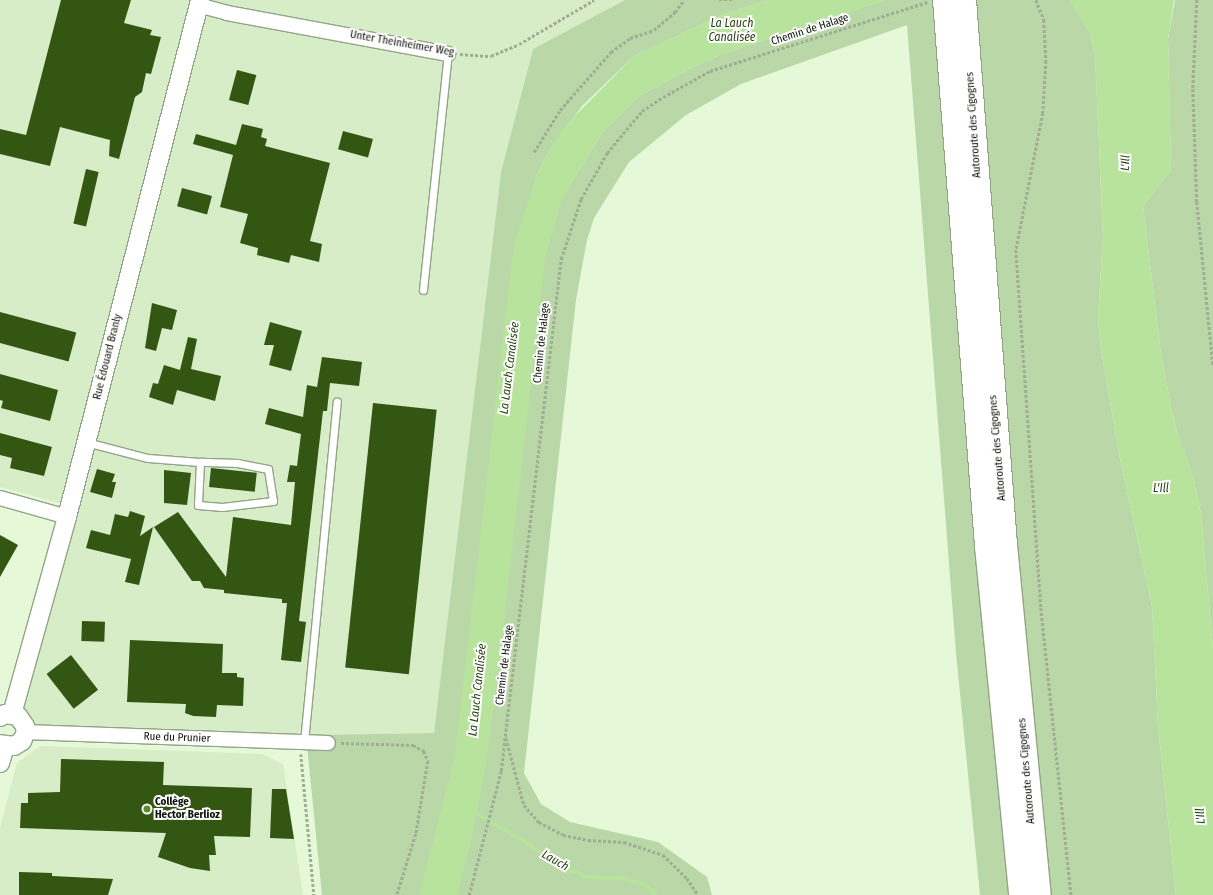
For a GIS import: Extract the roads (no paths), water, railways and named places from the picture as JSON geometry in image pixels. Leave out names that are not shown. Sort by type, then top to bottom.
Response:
[{"type":"highway","points":[[971,72],[980,52],[978,0]]},
{"type":"highway","name":"Autoroute des Cigognes","points":[[951,2],[971,72],[1006,544],[1040,895]]},
{"type":"highway","name":"Autoroute des Cigognes","points":[[951,2],[985,538],[1020,895]]},
{"type":"street","name":"Unter Theinheimer Weg","points":[[199,2],[227,13],[448,54]]},
{"type":"street","name":"Rue Édouard Branly","points":[[6,715],[67,517],[199,2]]},
{"type":"street","points":[[0,498],[67,517]]},
{"type":"street","points":[[2,751],[22,741],[26,732],[23,721],[6,715]]},
{"type":"street","name":"Rue du Prunier","points":[[26,732],[328,743]]},
{"type":"lane","points":[[423,290],[448,54]]},
{"type":"lane","points":[[301,742],[337,402]]},
{"type":"lane","points":[[86,442],[148,458],[238,463],[268,469],[273,501],[222,507],[198,505],[200,462]]},
{"type":"water","name":"La Lauch Canalisée","points":[[768,0],[884,0],[725,53],[693,67],[639,96],[602,133],[562,199],[545,258],[501,649],[486,765],[471,841],[457,895],[419,895],[455,756],[513,249],[536,177],[547,154],[567,124],[634,56],[724,14]]},
{"type":"water","name":"L'Ill","points":[[1069,0],[1174,0],[1168,39],[1171,170],[1143,206],[1161,354],[1179,440],[1193,476],[1201,514],[1213,649],[1213,895],[1176,895],[1158,725],[1152,606],[1119,454],[1101,349],[1098,318],[1103,236],[1095,54],[1090,34]]},
{"type":"waterway","name":"Lauch","points":[[472,811],[526,842],[555,864],[587,877],[622,878],[646,885],[656,895]]},
{"type":"place","name":"Collège Hector Berlioz","points":[[147,809]]}]
